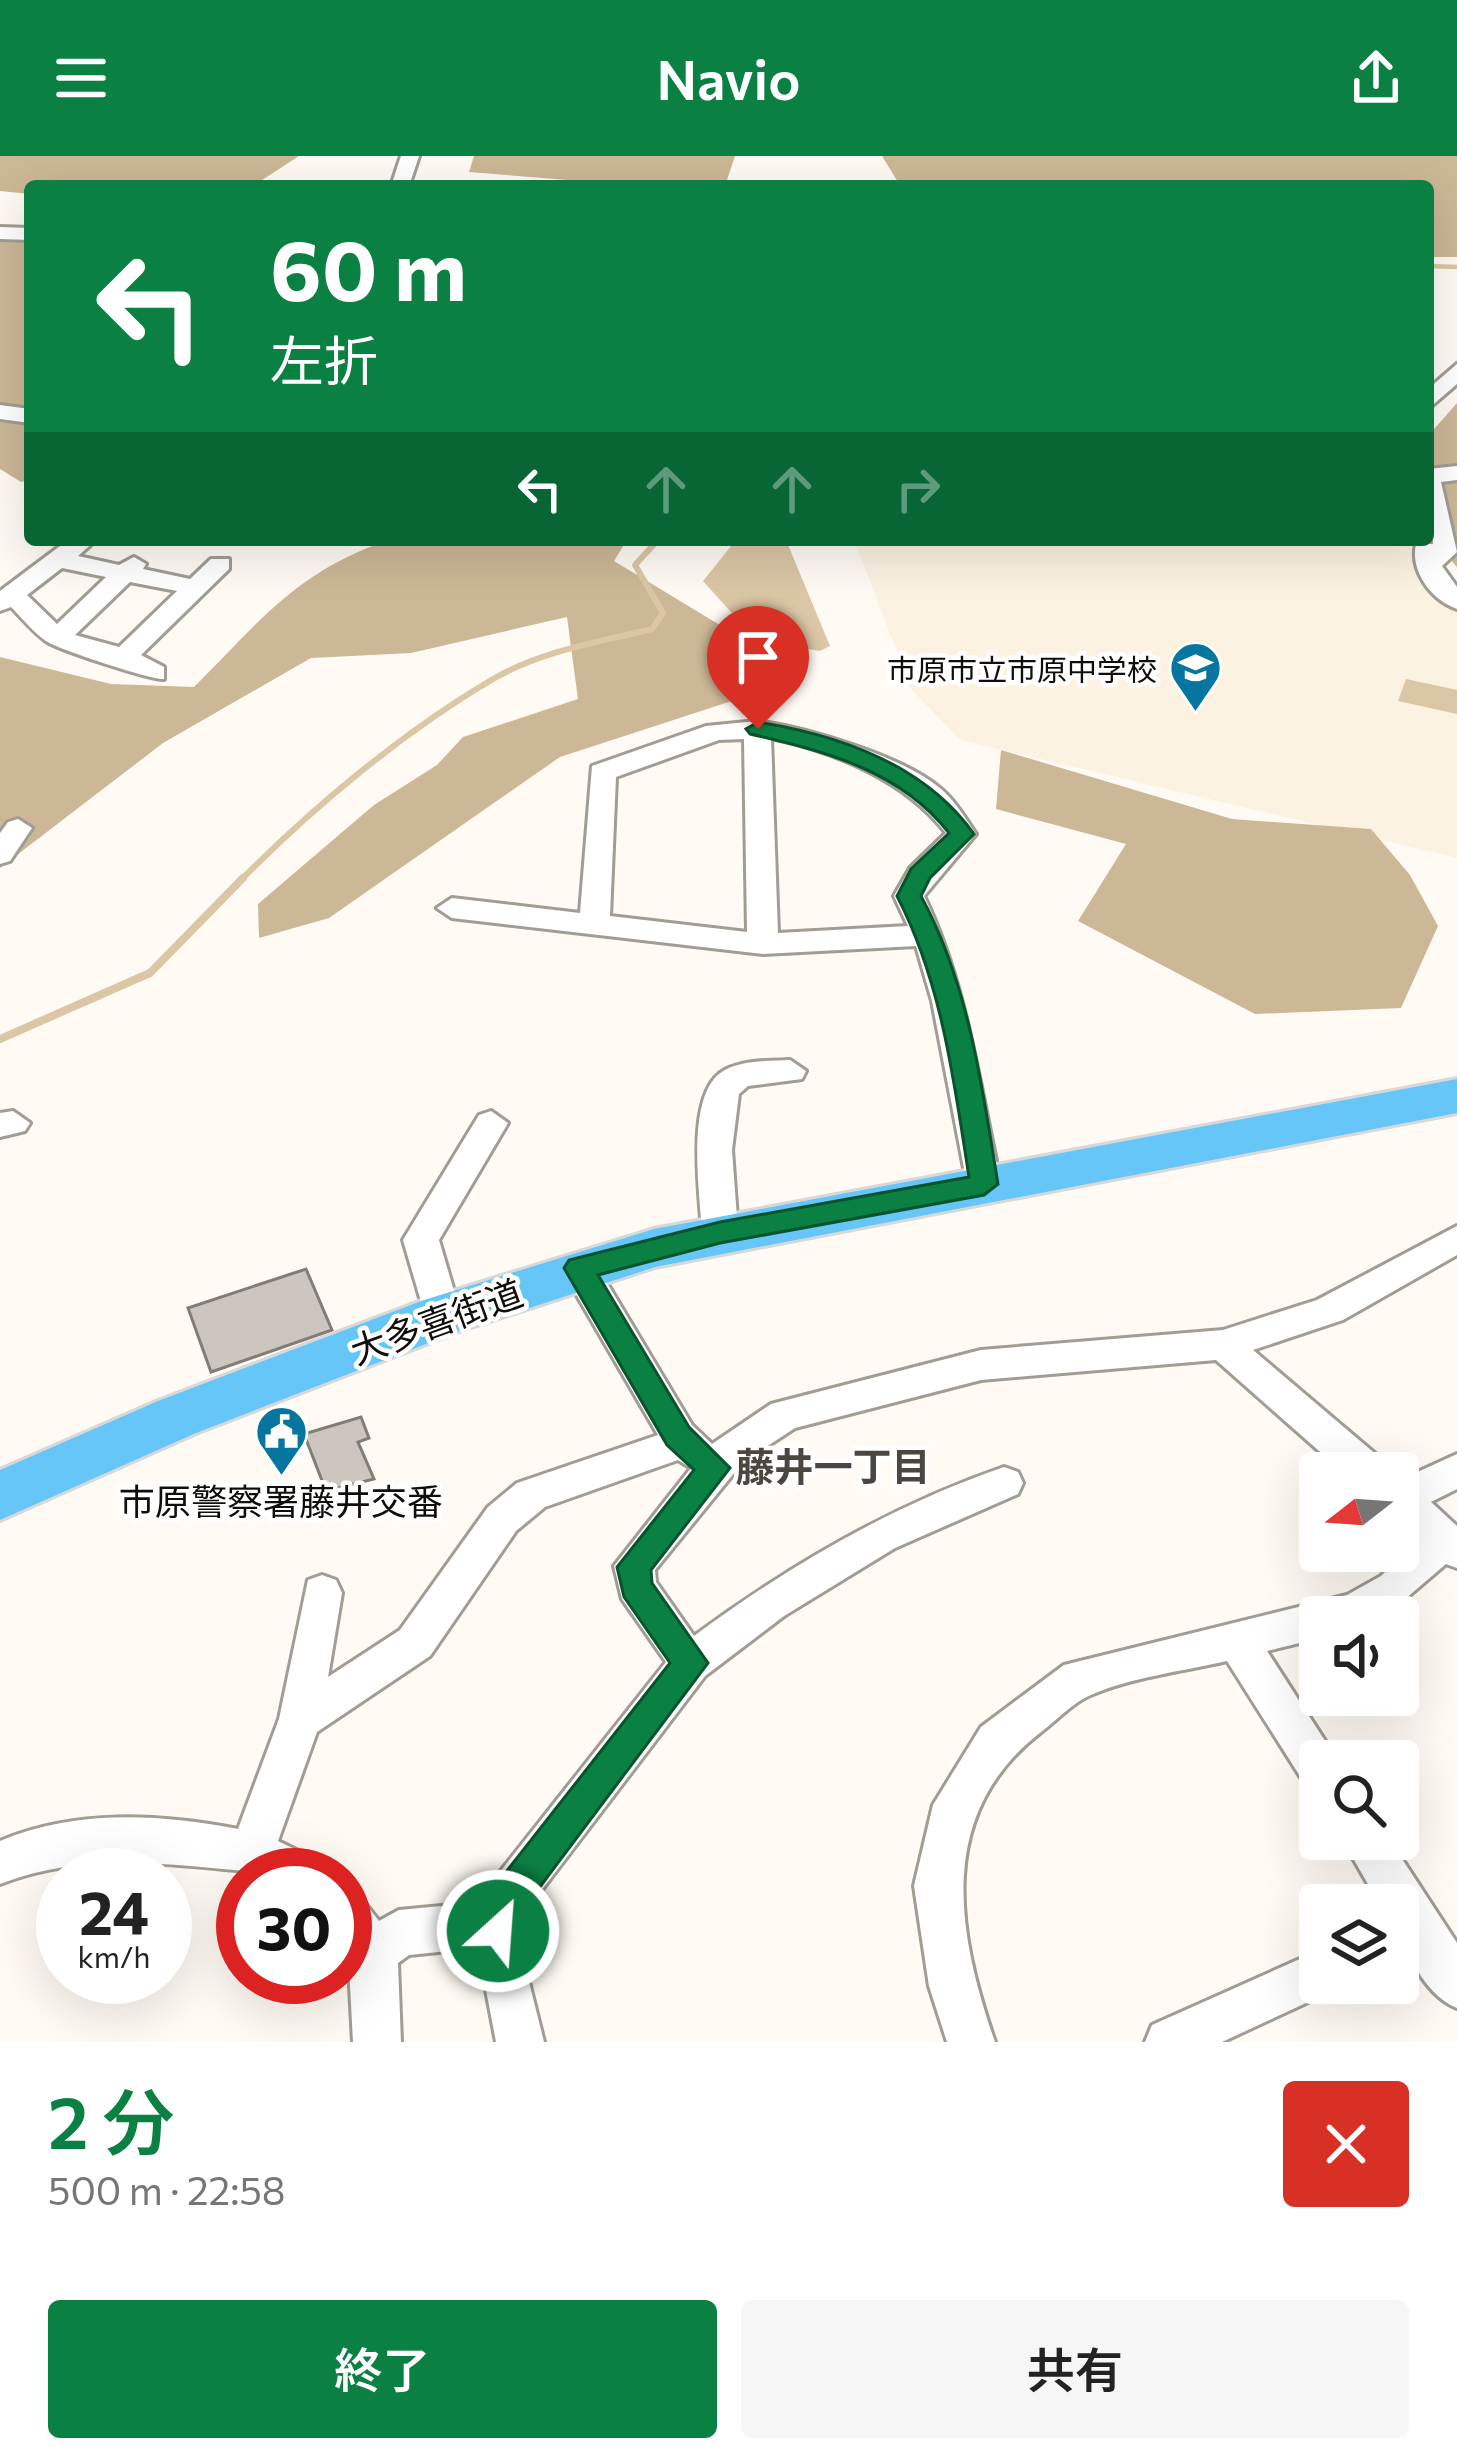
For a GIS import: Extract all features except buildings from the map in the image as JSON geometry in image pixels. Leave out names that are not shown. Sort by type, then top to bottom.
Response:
[{"type":"highway","name":"大多喜街道","points":[[0,1496],[177,1418],[579,1268],[720,1232],[1457,1096]]},
{"type":"street","points":[[1434,396],[1457,371]]},
{"type":"street","points":[[1434,501],[1447,549],[1425,553],[1457,602]]},
{"type":"street","points":[[76,546],[6,598],[57,638],[124,657],[155,673]]},
{"type":"street","points":[[59,560],[133,565],[194,587]]},
{"type":"street","points":[[124,657],[220,564]]},
{"type":"street","points":[[57,638],[133,565]]},
{"type":"street","points":[[594,927],[602,772],[716,732],[758,729],[800,736],[903,777],[932,796],[962,834],[920,874],[909,896],[930,935],[966,1073],[984,1184]]},
{"type":"street","points":[[758,729],[763,944]]},
{"type":"street","points":[[0,855],[18,827]]},
{"type":"street","points":[[452,908],[763,944],[930,935]]},
{"type":"street","points":[[720,1232],[714,1126],[722,1090],[732,1079],[790,1071]]},
{"type":"street","points":[[443,1316],[421,1240],[491,1123]]},
{"type":"street","points":[[300,1719],[415,1642],[502,1520],[531,1495],[729,1450],[784,1415],[981,1365],[1222,1345],[1330,1310],[1457,1239]]},
{"type":"street","points":[[579,1268],[699,1455]]},
{"type":"street","points":[[1222,1345],[1346,1452]]},
{"type":"street","points":[[690,1663],[636,1587],[634,1567],[699,1455]]},
{"type":"street","points":[[1419,1489],[1457,1470]]},
{"type":"street","points":[[520,2042],[505,1991],[500,1923],[508,1898],[690,1663],[770,1603],[881,1537],[1004,1483]]},
{"type":"street","points":[[1388,1596],[1450,1545],[1419,1516]]},
{"type":"street","points":[[253,1848],[300,1719],[322,1593]]},
{"type":"street","points":[[971,2042],[952,1986],[937,1886],[955,1805],[986,1757],[1047,1697],[1079,1678],[1299,1625]]},
{"type":"street","points":[[1236,1639],[1301,1740]]},
{"type":"street","points":[[0,1863],[19,1852],[82,1837],[216,1849]]},
{"type":"street","points":[[375,1953],[399,1934],[500,1923]]},
{"type":"street","points":[[1419,1944],[1457,1985]]},
{"type":"street","points":[[372,1949],[377,2042]]},
{"type":"street","points":[[1168,2042],[1299,1983]]},
{"type":"shaded area","points":[[0,156],[299,156],[262,180],[24,180],[24,193],[0,191]]},
{"type":"shaded area","points":[[474,156],[735,156],[727,180],[568,180],[469,172]]},
{"type":"shaded area","points":[[882,156],[1457,156],[1457,257],[1434,257],[1434,180],[897,180]]},
{"type":"shaded area","points":[[0,231],[24,231],[24,481],[0,469]]},
{"type":"shaded area","points":[[1457,403],[1457,567],[1434,530],[1434,429]]},
{"type":"shaded area","points":[[373,546],[623,546],[614,561],[733,633],[772,688],[560,757],[329,918],[259,938],[258,904],[374,805],[437,765],[463,737],[578,699],[567,617],[411,653],[311,658],[163,743],[0,868],[0,657],[111,684],[194,687],[282,600]]},
{"type":"shaded area","points":[[731,546],[788,546],[830,646],[820,651],[756,640],[703,581]]},
{"type":"shaded area","name":"市原市立市原中学校","points":[[856,546],[1411,546],[1418,573],[1457,610],[1457,858],[960,740],[911,689]]},
{"type":"shaded area","points":[[1406,679],[1457,690],[1457,714],[1398,701]]},
{"type":"shaded area","points":[[1001,750],[1232,819],[1371,829],[1410,875],[1438,926],[1401,1008],[1255,1014],[1078,921],[1126,844],[996,809]]},
{"type":"waterway","points":[[1434,266],[1457,267]]},
{"type":"waterway","points":[[241,880],[360,772],[493,679],[550,654],[652,629],[663,613],[635,565],[652,546]]},
{"type":"waterway","points":[[0,1039],[150,973],[241,880]]},
{"type":"place","name":"市原市立市原中学校","points":[[1196,714]]},
{"type":"place","name":"市原警察署藤井交番","points":[[281,1478]]},
{"type":"district","name":"藤井一丁目","points":[[833,1465]]},
{"type":"route","points":[[498,1931],[508,1898],[690,1663],[636,1587],[634,1567],[714,1468],[678,1436],[579,1268],[720,1232],[984,1184],[966,1073],[937,948],[909,896],[920,874],[962,834],[932,796],[903,777],[800,736],[758,729]]}]
